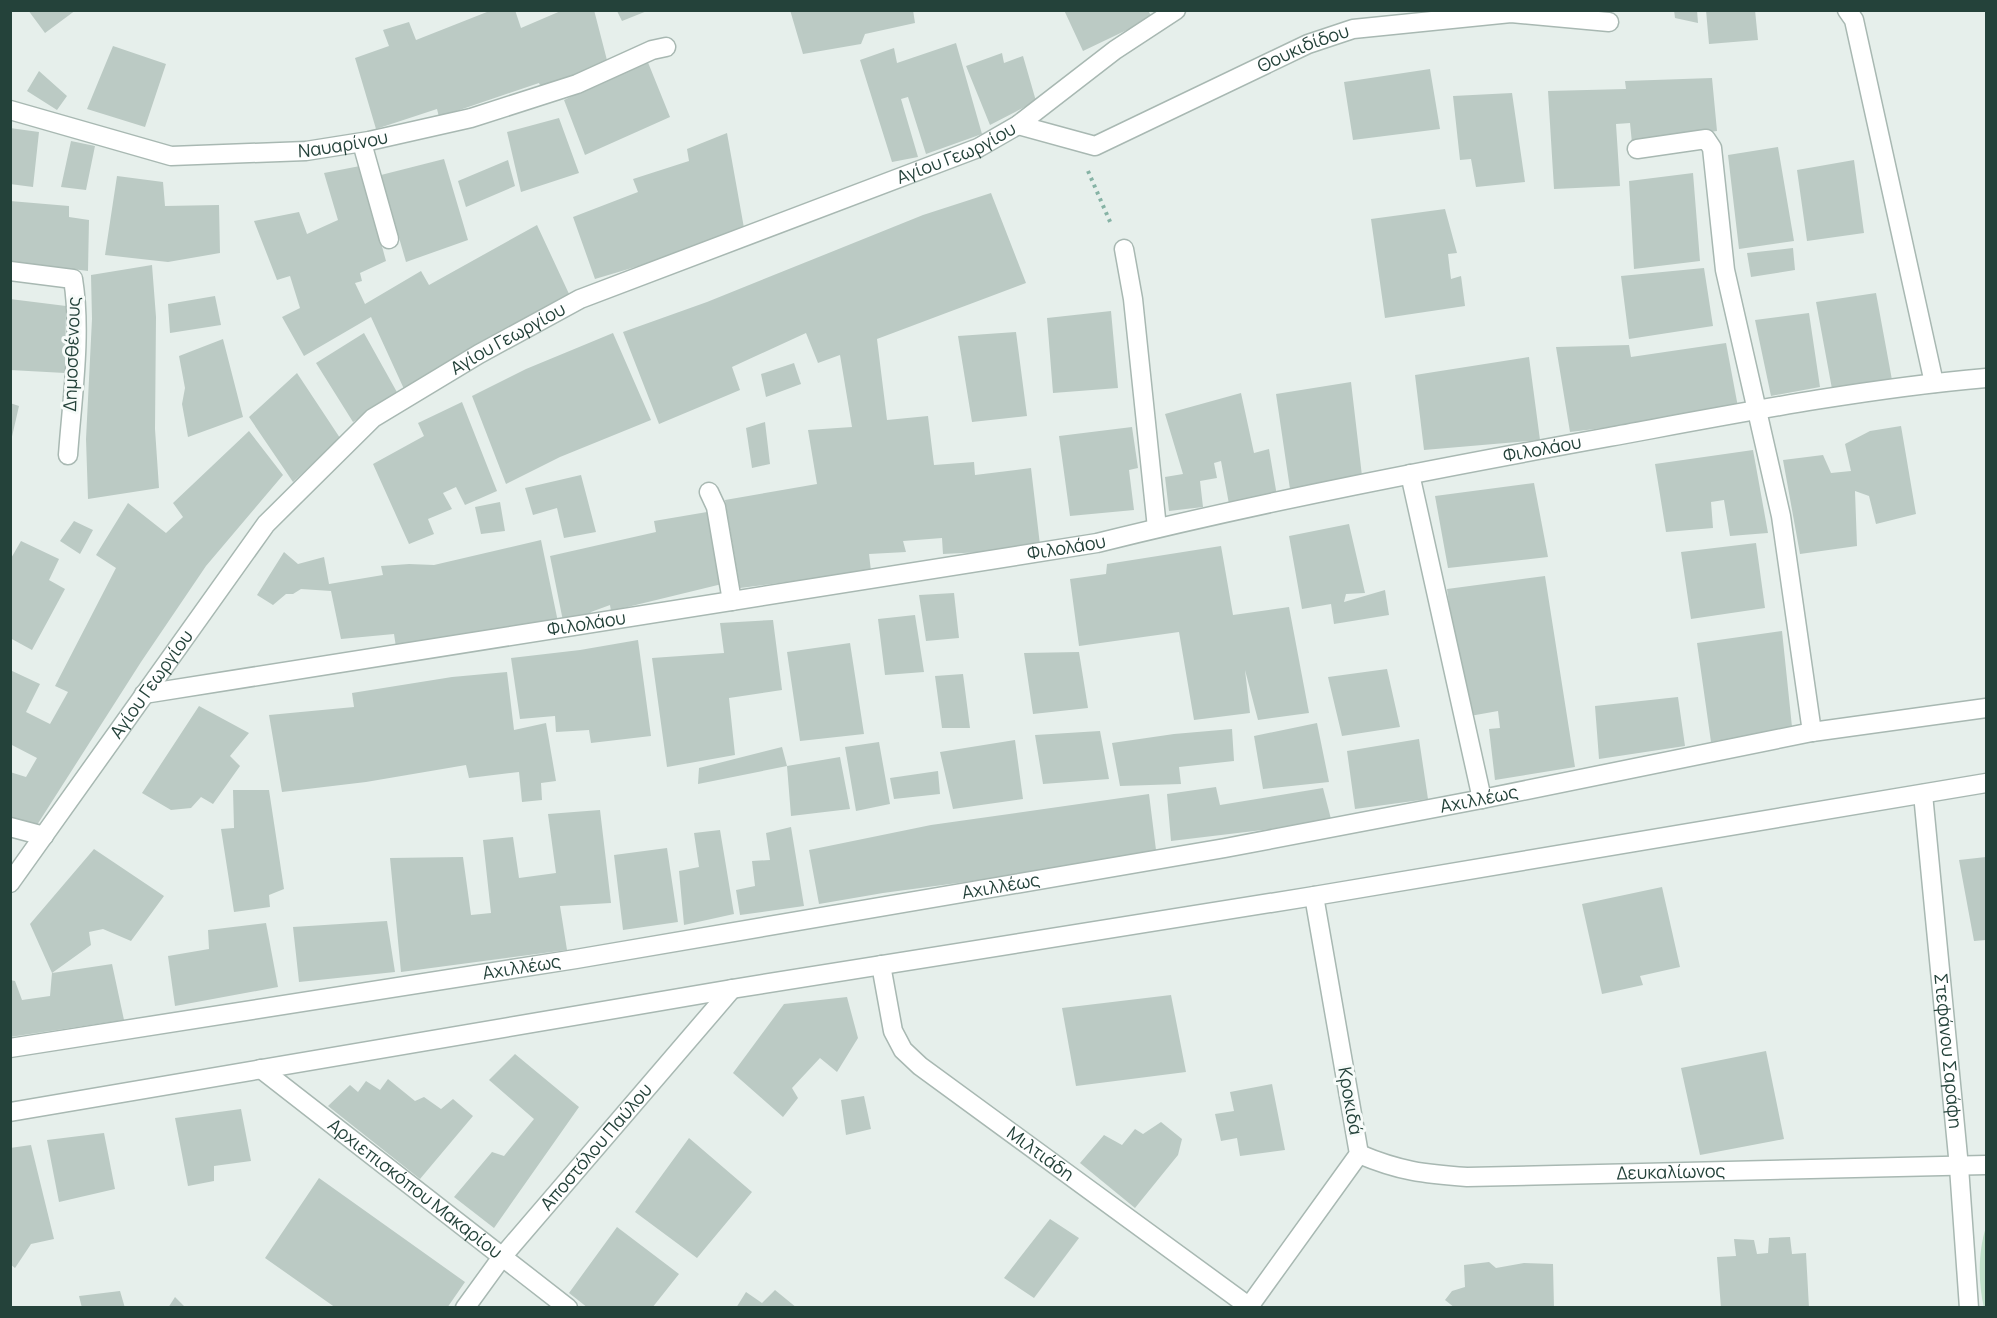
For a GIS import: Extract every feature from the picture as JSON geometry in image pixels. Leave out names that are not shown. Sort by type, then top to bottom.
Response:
[{"type":"street","name":"Αγίου Γεωργίου","points":[[10,883],[266,524],[373,418],[479,354],[580,299],[978,148],[1018,125],[1115,50],[1176,10]]},
{"type":"street","points":[[1847,10],[1854,20],[1934,382]]},
{"type":"street","name":"Θουκιδίδου","points":[[1018,125],[1095,146],[1308,44],[1353,29],[1511,13],[1610,22]]},
{"type":"street","name":"Ναυαρίνου","points":[[10,110],[171,156],[306,151],[362,142],[471,118],[576,84],[652,50],[666,47]]},
{"type":"street","points":[[1637,149],[1706,139],[1712,148],[1725,270],[1781,516],[1812,732]]},
{"type":"street","points":[[362,142],[389,239]]},
{"type":"street","points":[[1124,249],[1133,299],[1157,528]]},
{"type":"street","name":"Δημοσθένους","points":[[10,271],[73,279],[76,298],[75,352],[68,456]]},
{"type":"street","name":"Φιλολάου","points":[[144,694],[1097,543],[1410,474],[1756,410],[1934,382],[1986,378]]},
{"type":"street","points":[[1410,474],[1482,799]]},
{"type":"street","points":[[709,492],[717,507],[732,601]]},
{"type":"street","name":"Αχιλλέως","points":[[10,1048],[588,957],[1225,848],[1812,732],[1986,708]]},
{"type":"street","points":[[10,1112],[732,988],[1314,896],[1986,783]]},
{"type":"street","name":"Στεφάνου Σαράφη","points":[[1923,794],[1959,1167],[1969,1308]]},
{"type":"street","points":[[10,827],[44,836]]},
{"type":"street","name":"Κροκιδά","points":[[1250,1307],[1359,1154],[1314,896]]},
{"type":"street","name":"Μιλτιάδη","points":[[880,964],[893,1031],[903,1050],[920,1066],[1250,1307]]},
{"type":"street","name":"Αποστόλου Παύλου","points":[[465,1308],[502,1257],[732,988]]},
{"type":"street","name":"Αρχιεπισκόπου Μακαρίου","points":[[261,1069],[568,1308]]},
{"type":"street","name":"Δευκαλίωνος","points":[[1359,1154],[1387,1166],[1414,1172],[1467,1177],[1986,1165]]},
{"type":"path","points":[[1076,141],[1104,210],[1124,249]]},
{"type":"green space","points":[[1986,1227],[1986,1307],[1984,1308],[1980,1267],[1981,1247]]},
{"type":"building","points":[[28,10],[76,10],[45,33]]},
{"type":"building","points":[[492,10],[515,10],[521,28],[563,10],[594,10],[608,64],[542,90],[539,83],[439,117],[437,109],[376,129],[355,58],[389,46],[383,30],[409,22],[416,40]]},
{"type":"building","points":[[790,10],[913,10],[915,23],[865,34],[861,44],[803,54]]},
{"type":"building","points":[[1064,10],[1148,10],[1152,18],[1083,51]]},
{"type":"building","points":[[1674,10],[1697,10],[1698,23],[1675,18]]},
{"type":"building","points":[[1706,10],[1755,10],[1758,40],[1709,44]]},
{"type":"building","points":[[617,11],[647,11],[622,21]]},
{"type":"building","points":[[956,43],[982,134],[926,154],[908,97],[901,99],[918,157],[892,162],[860,60],[894,48],[897,63]]},
{"type":"building","points":[[113,46],[166,64],[145,127],[87,109]]},
{"type":"building","points":[[1002,53],[1004,63],[1023,56],[1036,101],[990,125],[966,66]]},
{"type":"building","points":[[647,60],[670,117],[585,155],[564,100]]},
{"type":"building","points":[[1430,69],[1440,129],[1353,140],[1344,82]]},
{"type":"building","points":[[39,71],[67,96],[57,110],[27,91]]},
{"type":"building","points":[[1712,78],[1717,131],[1632,143],[1630,123],[1616,124],[1620,186],[1554,189],[1548,91],[1626,89],[1625,81]]},
{"type":"building","points":[[1512,93],[1525,182],[1476,187],[1471,159],[1460,160],[1453,96]]},
{"type":"building","points":[[559,118],[579,173],[521,192],[507,132]]},
{"type":"building","points":[[10,128],[39,132],[33,187],[10,184]]},
{"type":"building","points":[[727,133],[744,228],[662,259],[595,279],[573,217],[638,192],[633,179],[689,161],[687,149]]},
{"type":"building","points":[[71,141],[95,146],[86,190],[61,187]]},
{"type":"building","points":[[1778,147],[1794,241],[1739,249],[1728,155]]},
{"type":"building","points":[[444,159],[468,240],[406,262],[381,175]]},
{"type":"building","points":[[508,160],[515,186],[466,207],[458,181]]},
{"type":"building","points":[[1854,160],[1864,233],[1807,241],[1797,170]]},
{"type":"building","points":[[360,166],[386,261],[360,273],[362,281],[355,283],[365,304],[421,271],[429,285],[537,225],[570,296],[404,389],[371,317],[304,356],[282,317],[300,308],[290,276],[277,280],[254,221],[299,212],[307,234],[338,220],[324,173]]},
{"type":"building","points":[[1693,173],[1700,261],[1634,269],[1629,181]]},
{"type":"building","points":[[117,176],[163,182],[165,206],[219,205],[220,253],[168,262],[105,255]]},
{"type":"building","points":[[991,193],[1026,283],[877,339],[887,420],[928,416],[934,465],[974,462],[975,475],[1031,468],[1040,545],[943,554],[942,538],[903,541],[906,552],[869,554],[871,571],[740,588],[725,500],[817,484],[808,430],[852,427],[840,355],[818,363],[806,333],[732,367],[740,390],[659,424],[623,332],[707,302],[923,215]]},
{"type":"building","points":[[10,201],[69,206],[69,217],[89,220],[88,271],[10,261]]},
{"type":"building","points":[[1445,209],[1457,253],[1448,254],[1451,279],[1461,276],[1465,306],[1385,318],[1371,219]]},
{"type":"building","points":[[1793,248],[1795,270],[1751,277],[1747,253]]},
{"type":"building","points":[[152,265],[156,317],[155,429],[159,488],[88,499],[86,439],[92,319],[91,275]]},
{"type":"building","points":[[1704,268],[1713,326],[1629,339],[1621,276]]},
{"type":"building","points":[[1876,293],[1892,380],[1832,389],[1816,302]]},
{"type":"building","points":[[215,296],[221,325],[170,333],[168,304]]},
{"type":"building","points":[[10,299],[66,306],[65,373],[10,370]]},
{"type":"building","points":[[1111,311],[1118,388],[1053,393],[1047,318]]},
{"type":"building","points":[[1809,313],[1820,387],[1771,396],[1755,320]]},
{"type":"building","points":[[1016,332],[1027,416],[972,422],[958,336]]},
{"type":"building","points":[[364,333],[398,394],[353,422],[316,363]]},
{"type":"building","points":[[613,333],[651,420],[560,457],[506,484],[472,396],[526,369]]},
{"type":"building","points":[[223,339],[243,417],[188,437],[182,404],[185,388],[179,356]]},
{"type":"building","points":[[1726,343],[1738,407],[1644,423],[1570,432],[1556,347],[1629,345],[1631,357]]},
{"type":"building","points":[[1529,357],[1540,440],[1424,450],[1415,375]]},
{"type":"building","points":[[794,363],[801,384],[766,397],[761,374]]},
{"type":"building","points":[[297,373],[340,438],[293,482],[249,417]]},
{"type":"building","points":[[1351,382],[1362,476],[1290,489],[1276,394]]},
{"type":"building","points":[[1241,393],[1254,453],[1269,449],[1277,496],[1229,504],[1221,461],[1214,463],[1217,478],[1200,481],[1203,507],[1169,511],[1165,477],[1183,474],[1165,414]]},
{"type":"building","points":[[462,402],[497,491],[465,505],[456,487],[443,493],[452,509],[428,519],[434,534],[409,544],[373,464],[424,436],[418,423]]},
{"type":"building","points":[[10,403],[19,406],[11,441],[10,441]]},
{"type":"building","points":[[765,422],[770,464],[752,468],[746,428]]},
{"type":"building","points":[[1901,426],[1916,514],[1876,524],[1869,496],[1855,491],[1857,546],[1800,554],[1783,460],[1823,455],[1831,473],[1851,471],[1845,444],[1870,431]]},
{"type":"building","points":[[1132,427],[1138,468],[1129,470],[1134,510],[1070,516],[1059,436]]},
{"type":"building","points":[[249,431],[283,475],[206,566],[141,662],[37,825],[10,818],[10,772],[26,777],[37,758],[10,744],[10,670],[40,684],[26,712],[50,724],[68,692],[55,686],[116,568],[96,555],[128,503],[166,533],[183,517],[173,503]]},
{"type":"building","points":[[1753,450],[1768,533],[1730,536],[1724,500],[1711,502],[1713,528],[1666,532],[1655,464]]},
{"type":"building","points":[[581,475],[596,532],[564,538],[557,508],[533,515],[525,488]]},
{"type":"building","points":[[1534,483],[1548,557],[1448,568],[1435,496]]},
{"type":"building","points":[[500,502],[505,531],[481,534],[475,507]]},
{"type":"building","points":[[707,512],[722,584],[611,611],[610,605],[591,612],[588,617],[563,621],[550,556],[656,532],[654,521]]},
{"type":"building","points":[[74,521],[93,530],[80,554],[60,541]]},
{"type":"building","points":[[1349,524],[1365,593],[1346,594],[1344,602],[1385,590],[1389,615],[1334,624],[1331,604],[1302,609],[1289,536]]},
{"type":"building","points":[[541,540],[558,622],[396,647],[394,634],[341,639],[331,591],[301,589],[293,594],[286,594],[273,605],[257,595],[284,552],[298,564],[324,557],[329,584],[383,575],[381,566],[434,565]]},
{"type":"building","points":[[21,541],[59,559],[49,580],[65,589],[32,650],[10,638],[10,560]]},
{"type":"building","points":[[1756,543],[1765,608],[1691,619],[1681,552]]},
{"type":"building","points":[[1221,546],[1233,615],[1289,607],[1309,713],[1258,720],[1245,670],[1250,713],[1194,720],[1179,632],[1079,646],[1070,579],[1106,574],[1107,564]]},
{"type":"building","points":[[1545,576],[1575,767],[1495,780],[1489,729],[1500,728],[1498,711],[1470,716],[1457,664],[1447,589]]},
{"type":"building","points":[[954,593],[959,638],[926,641],[919,595]]},
{"type":"building","points":[[915,615],[924,672],[885,675],[878,619]]},
{"type":"building","points":[[773,620],[782,690],[729,698],[735,755],[667,767],[652,658],[724,653],[720,623]]},
{"type":"building","points":[[1782,631],[1792,727],[1711,742],[1697,643]]},
{"type":"building","points":[[638,640],[651,736],[591,743],[589,730],[556,732],[555,716],[520,719],[511,658]]},
{"type":"building","points":[[850,643],[864,734],[800,741],[787,652]]},
{"type":"building","points":[[1079,652],[1088,708],[1033,714],[1024,653]]},
{"type":"building","points":[[1387,669],[1400,727],[1342,736],[1328,677]]},
{"type":"building","points":[[507,672],[514,730],[546,723],[556,781],[541,783],[542,800],[522,802],[519,772],[469,778],[466,765],[366,782],[282,792],[269,715],[354,707],[352,693],[452,677]]},
{"type":"building","points":[[963,674],[970,728],[942,728],[935,676]]},
{"type":"building","points":[[1678,697],[1685,746],[1599,759],[1595,706]]},
{"type":"building","points":[[199,706],[249,733],[230,756],[240,766],[213,804],[201,797],[191,808],[171,810],[142,793]]},
{"type":"building","points":[[1317,723],[1329,782],[1263,789],[1254,736]]},
{"type":"building","points":[[1232,729],[1234,761],[1179,767],[1181,784],[1120,786],[1112,743]]},
{"type":"building","points":[[1100,731],[1109,779],[1043,784],[1035,735]]},
{"type":"building","points":[[1419,739],[1428,799],[1355,809],[1347,751]]},
{"type":"building","points":[[1015,740],[1023,799],[953,809],[940,752]]},
{"type":"building","points":[[879,742],[890,804],[856,811],[845,747]]},
{"type":"building","points":[[782,747],[787,766],[698,784],[699,768]]},
{"type":"building","points":[[840,757],[850,809],[791,816],[787,766]]},
{"type":"building","points":[[938,771],[940,794],[894,799],[890,778]]},
{"type":"building","points":[[1216,787],[1220,805],[1323,788],[1331,819],[1171,841],[1167,794]]},
{"type":"building","points":[[233,790],[269,790],[284,889],[269,895],[270,907],[234,912],[221,829],[234,828]]},
{"type":"building","points":[[1149,794],[1156,850],[995,878],[819,904],[809,850],[931,825]]},
{"type":"building","points":[[600,810],[611,903],[560,906],[567,950],[401,972],[390,858],[463,857],[471,915],[491,913],[483,840],[513,837],[519,878],[556,873],[548,814]]},
{"type":"building","points":[[791,827],[804,906],[740,915],[736,890],[755,886],[752,861],[770,860],[766,833]]},
{"type":"building","points":[[720,830],[734,914],[684,925],[679,871],[699,867],[694,833]]},
{"type":"building","points":[[667,848],[678,922],[623,930],[614,855]]},
{"type":"building","points":[[94,849],[164,896],[131,941],[103,929],[89,932],[91,945],[52,973],[30,924]]},
{"type":"building","points":[[1986,857],[1986,940],[1974,941],[1959,860]]},
{"type":"building","points":[[1662,887],[1680,967],[1640,976],[1643,985],[1602,994],[1582,904]]},
{"type":"building","points":[[387,921],[395,972],[299,982],[293,927]]},
{"type":"building","points":[[266,923],[278,987],[175,1006],[168,956],[209,949],[208,930]]},
{"type":"building","points":[[112,964],[124,1020],[10,1037],[10,980],[15,981],[22,1000],[50,996],[52,973]]},
{"type":"building","points":[[1171,995],[1186,1072],[1076,1086],[1062,1008]]},
{"type":"building","points":[[847,997],[858,1038],[837,1072],[820,1058],[792,1088],[798,1098],[783,1117],[733,1073],[784,1004]]},
{"type":"building","points":[[1766,1051],[1784,1139],[1700,1155],[1681,1068]]},
{"type":"building","points":[[515,1054],[579,1107],[494,1228],[454,1197],[492,1152],[504,1156],[534,1119],[489,1080]]},
{"type":"building","points":[[388,1079],[415,1101],[424,1097],[441,1109],[453,1099],[473,1116],[420,1179],[328,1106],[350,1085],[358,1092],[366,1081],[380,1090]]},
{"type":"building","points":[[1272,1084],[1285,1150],[1240,1156],[1237,1138],[1221,1141],[1215,1114],[1234,1111],[1230,1092]]},
{"type":"building","points":[[864,1096],[871,1129],[846,1135],[841,1100]]},
{"type":"building","points":[[241,1109],[251,1161],[214,1166],[214,1181],[188,1186],[175,1118]]},
{"type":"building","points":[[1161,1122],[1182,1139],[1178,1155],[1135,1208],[1080,1163],[1104,1135],[1122,1145],[1135,1129],[1143,1134]]},
{"type":"building","points":[[104,1133],[115,1189],[59,1202],[47,1140]]},
{"type":"building","points":[[689,1138],[752,1192],[697,1258],[635,1212]]},
{"type":"building","points":[[31,1145],[54,1239],[31,1244],[15,1268],[10,1264],[10,1148]]},
{"type":"building","points":[[319,1178],[465,1282],[447,1308],[336,1308],[265,1258]]},
{"type":"building","points":[[1050,1219],[1079,1238],[1034,1298],[1004,1278]]},
{"type":"building","points":[[617,1227],[679,1274],[652,1308],[588,1308],[569,1293]]},
{"type":"building","points":[[1790,1237],[1792,1254],[1806,1253],[1809,1308],[1721,1308],[1717,1257],[1736,1256],[1734,1239],[1754,1240],[1757,1254],[1768,1253],[1769,1238]]},
{"type":"building","points":[[1489,1262],[1496,1268],[1524,1263],[1553,1264],[1554,1308],[1455,1308],[1445,1300],[1452,1291],[1465,1287],[1464,1265]]},
{"type":"building","points":[[775,1290],[797,1308],[736,1308],[746,1292],[762,1303]]},
{"type":"building","points":[[120,1291],[125,1308],[82,1308],[79,1296]]},
{"type":"building","points":[[175,1297],[186,1308],[168,1308]]}]
